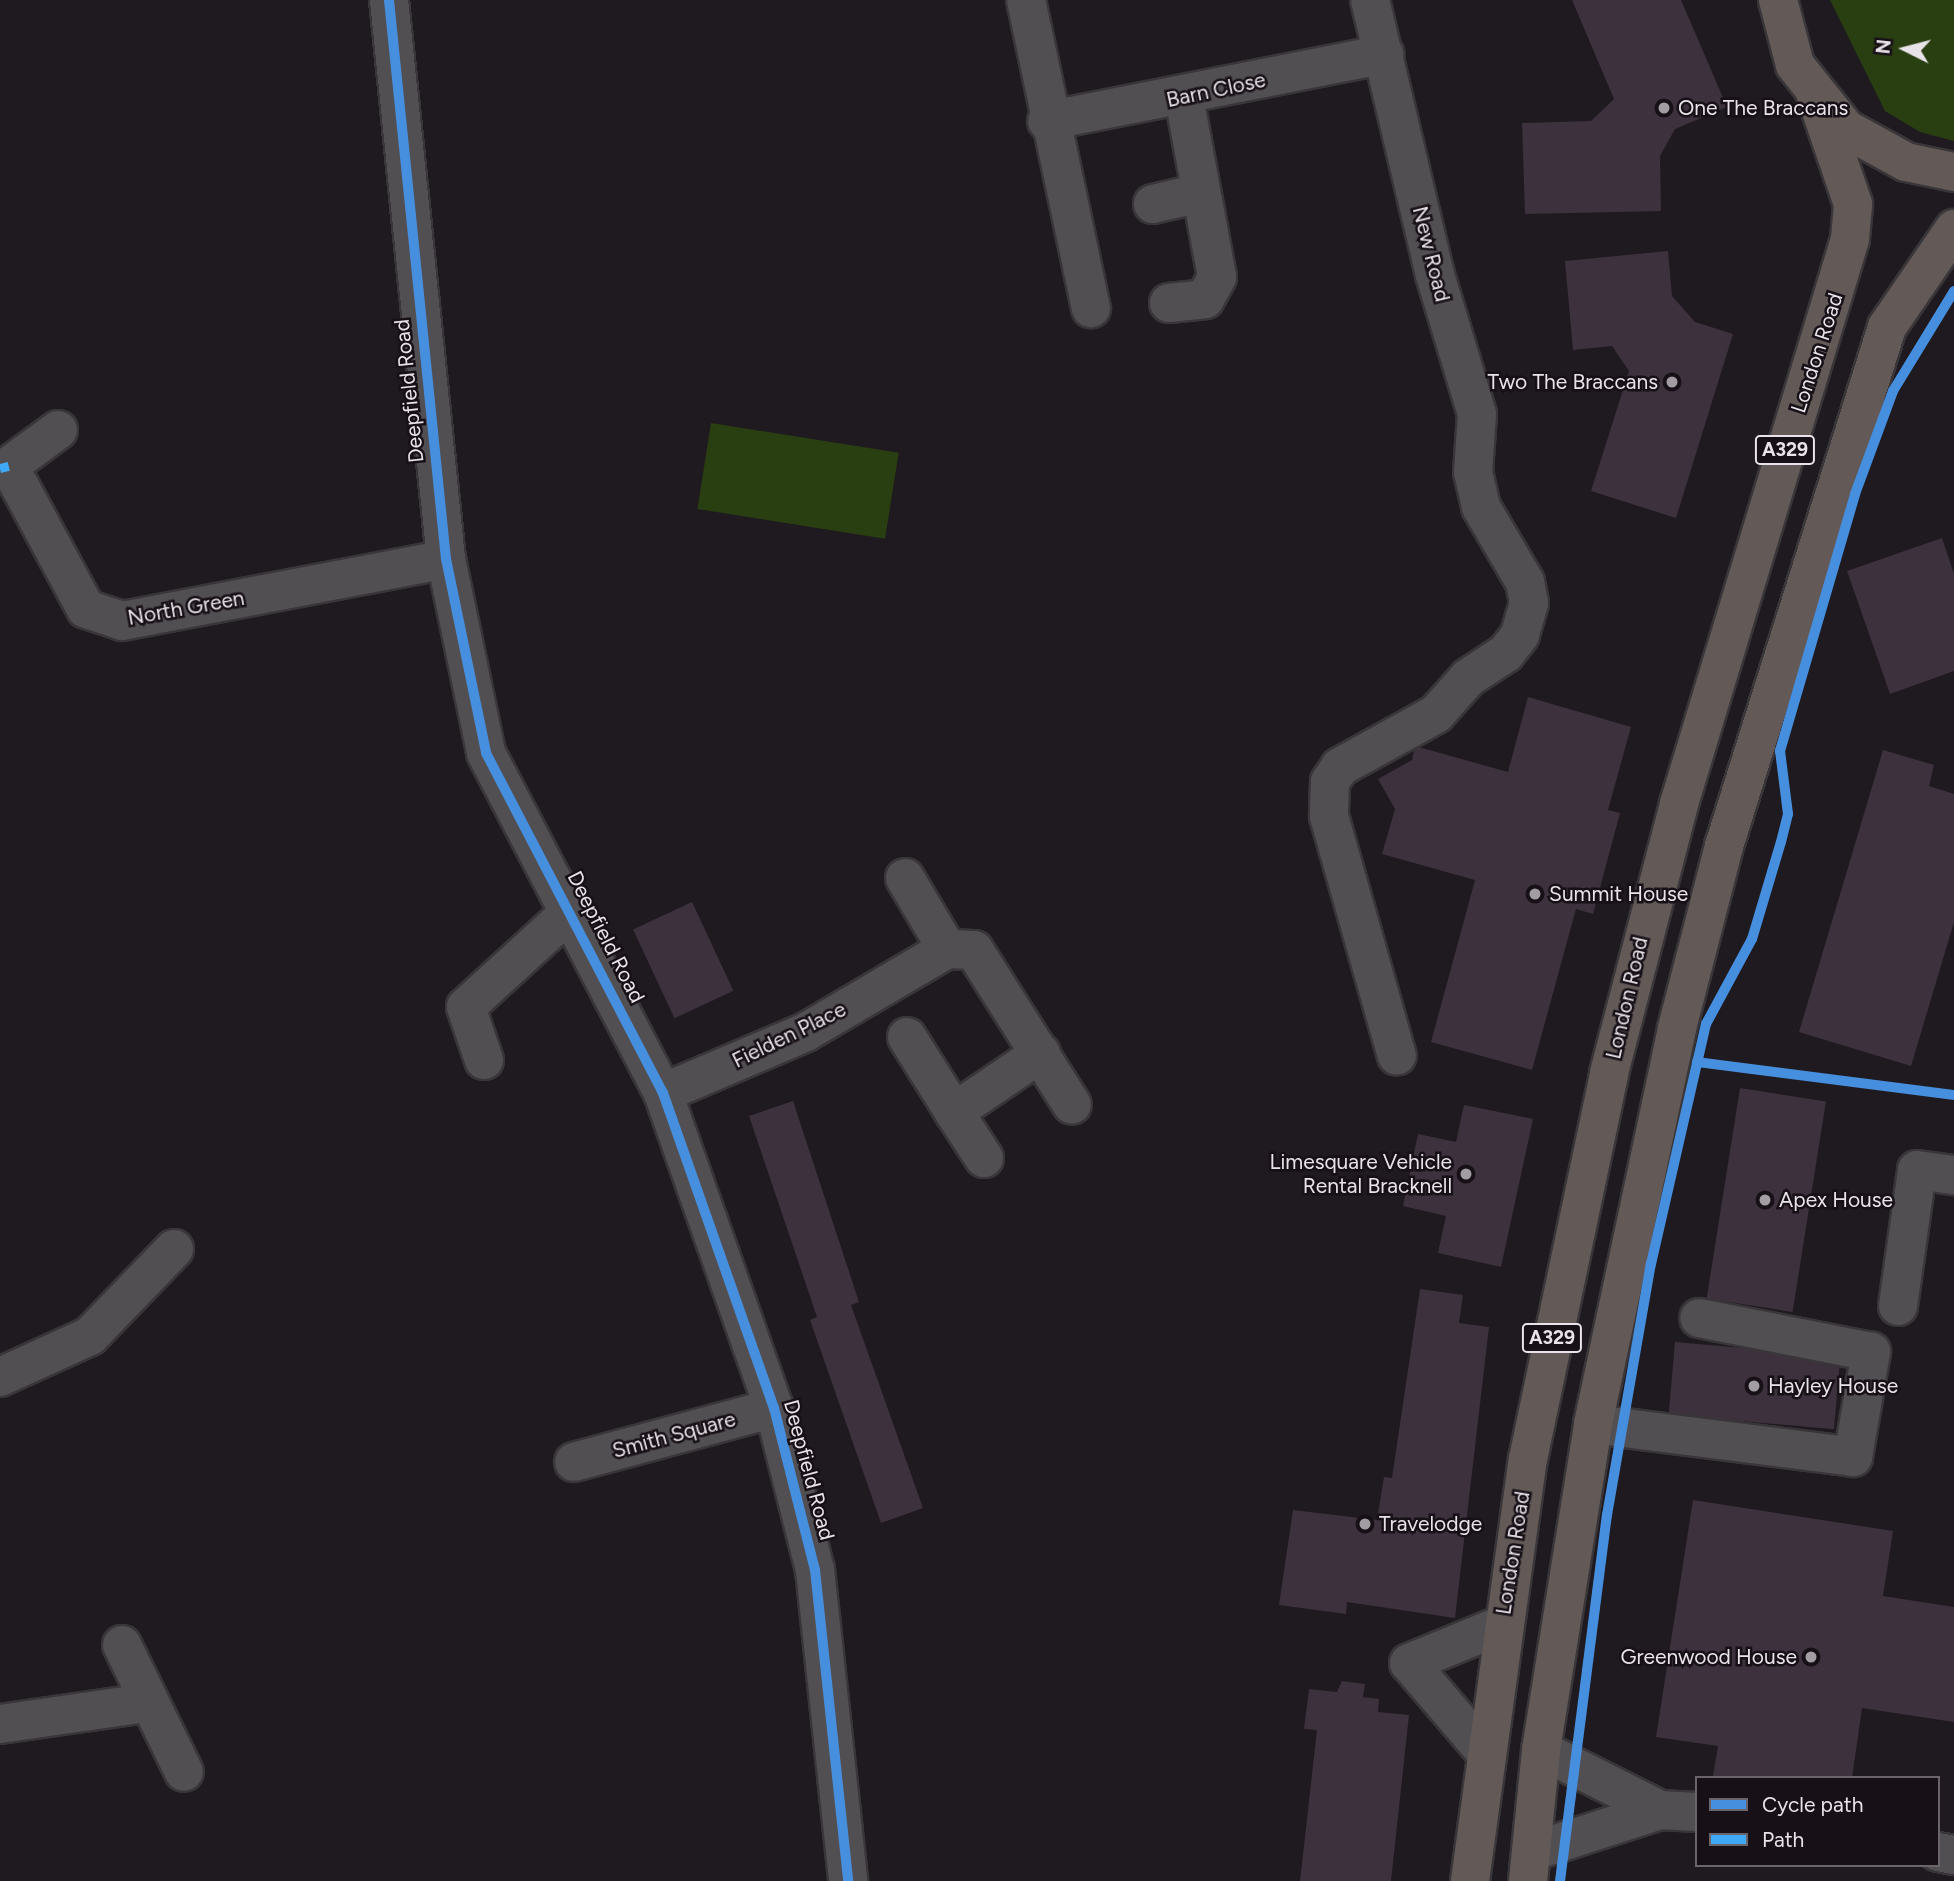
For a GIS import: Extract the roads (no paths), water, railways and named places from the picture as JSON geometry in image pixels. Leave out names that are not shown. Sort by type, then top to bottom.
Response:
[{"type":"main road","name":"A329","points":[[1778,0],[1795,65],[1816,96],[1846,129],[1877,149],[1954,172]]},
{"type":"main road","name":"London Road","points":[[1470,1881],[1502,1625],[1560,1297],[1643,930],[1850,239],[1853,204],[1816,96]]},
{"type":"main road","name":"A329","points":[[1529,1867],[1541,1750],[1594,1424],[1677,1028],[1724,846],[1887,327],[1954,229]]},
{"type":"street","name":"Deepfield Road","points":[[389,0],[446,559],[486,753],[571,911],[663,1093],[774,1408],[815,1570],[848,1881]]},
{"type":"street","points":[[1026,0],[1047,121],[1091,309]]},
{"type":"street","name":"New Road","points":[[1370,0],[1435,275],[1477,414],[1473,472],[1481,507],[1525,582],[1529,603],[1520,635],[1460,685],[1436,714],[1340,767],[1331,782],[1329,816],[1397,1055]]},
{"type":"street","name":"Barn Close","points":[[1047,121],[1184,97],[1384,54]]},
{"type":"street","points":[[1170,303],[1205,299],[1214,290],[1184,97]]},
{"type":"street","points":[[1153,204],[1200,193]]},
{"type":"street","name":"North Green","points":[[58,430],[9,466],[86,609],[122,621],[446,559]]},
{"type":"street","points":[[905,878],[947,949],[974,950],[1072,1104]]},
{"type":"street","points":[[484,1060],[466,1007],[571,911]]},
{"type":"street","name":"Fielden Place","points":[[663,1093],[806,1032],[947,949]]},
{"type":"street","points":[[907,1037],[984,1158]]},
{"type":"street","points":[[954,1112],[1041,1053]]},
{"type":"street","points":[[1898,1306],[1917,1170],[1954,1175]]},
{"type":"street","points":[[0,1377],[90,1336],[174,1249]]},
{"type":"street","points":[[1594,1424],[1853,1457],[1871,1352],[1699,1318]]},
{"type":"street","name":"Smith Square","points":[[574,1462],[774,1408]]},
{"type":"street","points":[[1486,1753],[1409,1663],[1502,1625]]},
{"type":"street","points":[[122,1645],[146,1703],[184,1772]]},
{"type":"street","points":[[0,1724],[146,1703]]},
{"type":"street","points":[[1541,1750],[1678,1811]]},
{"type":"street","points":[[1529,1867],[1678,1811]]},
{"type":"place","name":"One The Braccans","points":[[1664,108]]},
{"type":"place","name":"Two The Braccans","points":[[1672,382]]},
{"type":"place","name":"Summit House","points":[[1535,894]]},
{"type":"place","name":"Limesquare Vehicle Rental Bracknell","points":[[1466,1174]]},
{"type":"place","name":"Apex House","points":[[1765,1200]]},
{"type":"place","name":"Hayley House","points":[[1754,1386]]},
{"type":"place","name":"Travelodge","points":[[1365,1524]]},
{"type":"place","name":"Greenwood House","points":[[1811,1657]]}]
